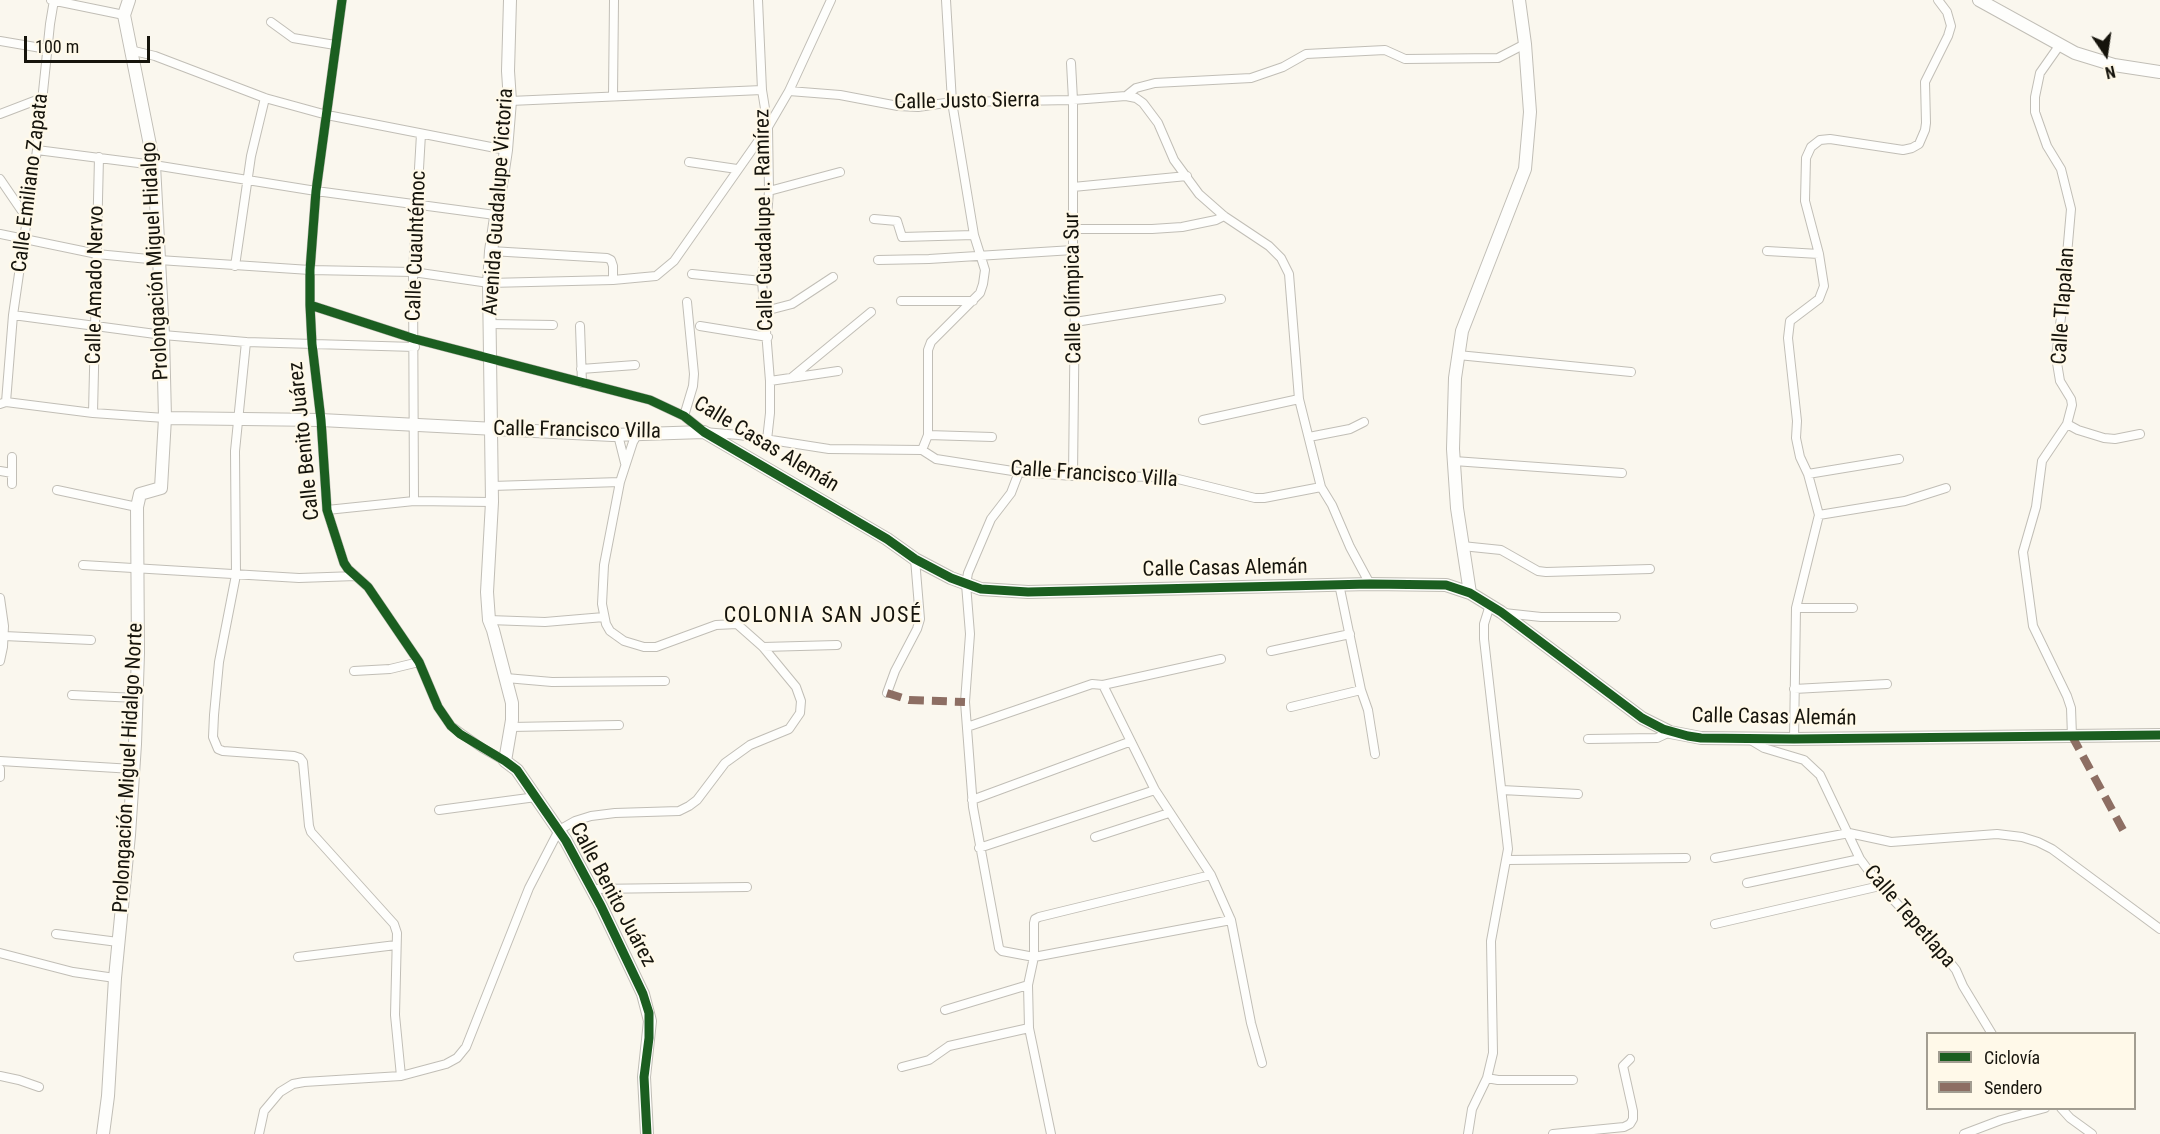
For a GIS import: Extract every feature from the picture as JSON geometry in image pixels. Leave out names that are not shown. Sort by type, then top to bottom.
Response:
[{"type":"street","points":[[53,0],[124,15]]},
{"type":"street","name":"Calle Emiliano Zapata","points":[[3,403],[26,216],[37,150],[53,0]]},
{"type":"street","name":"Prolongación Miguel Hidalgo","points":[[129,0],[124,15],[144,105],[154,165],[165,418]]},
{"type":"street","name":"Calle Benito Juárez","points":[[342,0],[316,191],[310,270],[312,344],[321,420],[327,510],[344,563],[368,586],[419,663],[438,707],[451,726],[517,770],[559,830],[592,889],[644,994],[649,1013],[644,1077],[647,1134]]},
{"type":"street","name":"Avenida Guadalupe Victoria","points":[[505,761],[511,727],[512,703],[489,620],[486,592],[492,502],[489,283],[495,215],[506,150],[510,101],[508,72],[510,0]]},
{"type":"street","points":[[613,96],[614,0]]},
{"type":"street","name":"Calle Guadalupe I. Ramírez","points":[[758,0],[762,90],[768,127],[769,191],[762,281],[770,381],[767,440]]},
{"type":"street","points":[[0,234],[97,254],[235,266],[413,272],[489,283],[613,280],[656,276],[674,261],[768,127],[789,91],[831,0]]},
{"type":"street","points":[[922,450],[928,435],[928,350],[931,342],[980,293],[984,284],[985,270],[974,235],[952,102],[946,0]]},
{"type":"street","points":[[1470,593],[1456,508],[1455,378],[1462,331],[1525,169],[1530,112],[1519,0]]},
{"type":"street","points":[[1794,739],[1796,608],[1819,516],[1808,474],[1800,457],[1788,338],[1790,321],[1819,299],[1824,286],[1819,254],[1805,201],[1806,158],[1811,147],[1820,140],[1830,139],[1903,150],[1919,144],[1926,123],[1924,82],[1951,26],[1947,12],[1938,0]]},
{"type":"street","points":[[1979,0],[2075,53],[2114,65],[2160,72]]},
{"type":"street","points":[[271,22],[292,38],[335,45]]},
{"type":"street","points":[[0,41],[47,49]]},
{"type":"street","points":[[1126,96],[1146,84],[1251,78],[1283,67],[1306,54],[1385,50],[1406,59],[1498,58],[1525,44]]},
{"type":"street","name":"Calle Tlapalan","points":[[2059,46],[2040,73],[2035,97],[2035,112],[2047,146],[2061,169],[2071,209],[2056,357],[2060,381],[2071,399],[2067,424]]},
{"type":"street","points":[[130,50],[265,98],[327,115],[506,150]]},
{"type":"street","name":"Calle Olímpica Sur","points":[[1071,63],[1075,322],[1073,476]]},
{"type":"street","points":[[510,101],[762,90]]},
{"type":"street","name":"Calle Justo Sierra","points":[[789,91],[840,95],[898,106],[1126,96]]},
{"type":"street","points":[[1126,96],[1136,98],[1158,123],[1174,160],[1199,194],[1224,216],[1269,246],[1281,258],[1289,274],[1299,399],[1321,487],[1370,584]]},
{"type":"street","points":[[0,114],[42,98]]},
{"type":"street","points":[[235,266],[251,156],[265,98]]},
{"type":"street","name":"Calle Cuauhtémoc","points":[[414,501],[413,272],[421,134]]},
{"type":"street","points":[[37,150],[495,215]]},
{"type":"street","name":"Calle Amado Nervo","points":[[93,412],[99,157]]},
{"type":"street","points":[[689,162],[737,169]]},
{"type":"street","points":[[769,191],[840,172]]},
{"type":"street","points":[[1073,187],[1187,176]]},
{"type":"street","points":[[0,179],[26,216]]},
{"type":"street","points":[[1073,229],[1152,229],[1216,220],[1224,216]]},
{"type":"street","points":[[874,219],[897,221],[902,237],[974,235]]},
{"type":"street","points":[[878,260],[1073,250]]},
{"type":"street","points":[[491,251],[607,258],[611,260],[613,266],[613,280]]},
{"type":"street","points":[[1767,251],[1819,254]]},
{"type":"street","points":[[692,274],[762,281]]},
{"type":"street","points":[[765,311],[792,304],[833,277]]},
{"type":"street","points":[[1075,322],[1221,299]]},
{"type":"street","points":[[901,301],[973,301]]},
{"type":"street","points":[[684,416],[693,386],[694,374],[687,302]]},
{"type":"street","name":"Calle Casas Alemán","points":[[310,305],[415,343],[490,359],[650,400],[684,416],[704,432],[887,539],[915,559],[981,589],[1028,592],[1339,584],[1446,585],[1470,593],[1495,609],[1642,718],[1670,732],[1701,738],[1749,739],[2160,735]]},
{"type":"street","points":[[792,378],[871,312]]},
{"type":"street","points":[[14,315],[163,335],[246,342],[415,343]]},
{"type":"street","points":[[489,324],[553,326]]},
{"type":"street","points":[[580,326],[582,383]]},
{"type":"street","points":[[700,326],[768,337]]},
{"type":"street","points":[[246,342],[237,419],[236,575],[217,681],[213,730],[215,744],[223,751],[300,758],[303,762],[311,832],[394,924],[397,933],[395,1015],[401,1076]]},
{"type":"street","points":[[1458,355],[1631,372]]},
{"type":"street","points":[[581,369],[635,366]]},
{"type":"street","points":[[770,381],[838,371]]},
{"type":"street","points":[[1203,420],[1299,399]]},
{"type":"street","name":"Calle Francisco Villa","points":[[3,403],[165,418],[321,420],[612,435],[704,432],[829,448],[922,450],[936,459],[1019,472],[1073,476],[1170,477],[1255,498],[1321,487]]},
{"type":"street","points":[[57,490],[137,507],[140,494],[161,488],[165,418]]},
{"type":"street","points":[[1309,437],[1350,429],[1364,422]]},
{"type":"street","points":[[2072,736],[2071,708],[2067,696],[2033,626],[2023,552],[2036,507],[2042,461],[2067,424],[2104,438],[2115,439],[2140,434]]},
{"type":"street","points":[[612,435],[619,439],[626,464]]},
{"type":"street","points":[[259,1134],[264,1112],[280,1092],[293,1084],[401,1076],[446,1064],[457,1058],[466,1047],[529,888],[559,830],[575,821],[591,816],[679,811],[697,800],[726,763],[737,754],[750,745],[789,729],[800,712],[801,701],[796,687],[763,647],[737,624],[728,623],[696,632],[656,647],[644,647],[624,641],[610,631],[604,617],[602,594],[604,565],[620,482],[637,435]]},
{"type":"street","points":[[928,435],[993,437]]},
{"type":"street","points":[[12,457],[12,484]]},
{"type":"street","points":[[1808,474],[1899,459]]},
{"type":"street","points":[[1454,461],[1622,472]]},
{"type":"street","points":[[0,471],[12,474]]},
{"type":"street","points":[[1019,472],[1011,493],[991,519],[968,573],[966,584],[970,634],[965,702],[972,800],[999,948],[1002,951],[1034,957],[1232,920]]},
{"type":"street","points":[[492,486],[620,482]]},
{"type":"street","points":[[1819,516],[1905,501],[1946,488]]},
{"type":"street","points":[[327,510],[414,501],[492,502]]},
{"type":"street","name":"Prolongación Miguel Hidalgo Norte","points":[[103,1134],[129,835],[137,698],[139,569],[137,507]]},
{"type":"street","points":[[1462,546],[1501,550],[1538,571],[1650,570]]},
{"type":"street","points":[[887,693],[920,619],[915,559]]},
{"type":"street","points":[[83,565],[299,578],[356,576]]},
{"type":"street","points":[[1339,584],[1368,710],[1375,754]]},
{"type":"street","points":[[0,598],[4,636],[0,661]]},
{"type":"street","points":[[1796,608],[1853,608]]},
{"type":"street","points":[[1468,1134],[1472,1109],[1487,1078],[1493,1053],[1495,1037],[1491,941],[1500,885],[1508,860],[1507,831],[1484,624],[1495,609],[1541,617],[1616,617]]},
{"type":"street","points":[[489,620],[545,622],[604,617]]},
{"type":"street","points":[[1271,651],[1350,634]]},
{"type":"street","points":[[4,636],[91,640]]},
{"type":"street","points":[[763,647],[837,645]]},
{"type":"street","points":[[967,727],[1092,684],[1103,685],[1221,660]]},
{"type":"street","points":[[354,671],[390,669],[419,663]]},
{"type":"street","points":[[506,678],[552,682],[665,681]]},
{"type":"street","points":[[1794,689],[1887,684]]},
{"type":"street","points":[[1103,685],[1129,742],[1155,790],[1211,875],[1232,920],[1251,1023],[1262,1063]]},
{"type":"street","points":[[1291,707],[1362,690]]},
{"type":"street","points":[[72,694],[137,698]]},
{"type":"street","points":[[511,727],[619,725]]},
{"type":"street","points":[[1588,739],[1656,738],[1670,732]]},
{"type":"street","name":"Calle Tepetlapa","points":[[1749,739],[1764,748],[1804,760],[1821,775],[1860,860],[1880,886],[1934,942],[1956,970],[1991,1032]]},
{"type":"street","points":[[972,800],[1129,742]]},
{"type":"street","points":[[0,761],[133,769]]},
{"type":"street","points":[[0,769],[0,777]]},
{"type":"street","points":[[979,848],[1155,790]]},
{"type":"street","points":[[1502,790],[1578,794]]},
{"type":"street","points":[[439,810],[536,796]]},
{"type":"street","points":[[1095,837],[1169,813]]},
{"type":"street","points":[[1715,858],[1849,833],[1891,842],[1997,834],[2038,842],[2052,849],[2160,929]]},
{"type":"street","points":[[1508,860],[1686,858]]},
{"type":"street","points":[[1747,883],[1860,860]]},
{"type":"street","points":[[1052,1134],[1029,1028],[1028,985],[1034,957],[1035,919],[1211,875]]},
{"type":"street","points":[[1714,924],[1880,886]]},
{"type":"street","points":[[592,889],[747,887]]},
{"type":"street","points":[[56,934],[118,942]]},
{"type":"street","points":[[298,957],[396,945]]},
{"type":"street","points":[[0,953],[73,972],[115,978]]},
{"type":"street","points":[[945,1010],[1028,985]]},
{"type":"street","points":[[902,1067],[929,1060],[949,1046],[1029,1028]]},
{"type":"street","points":[[1553,1134],[1624,1127],[1630,1124],[1633,1111],[1623,1066],[1630,1059]]},
{"type":"street","points":[[0,1076],[39,1087]]},
{"type":"street","points":[[1487,1078],[1573,1080]]},
{"type":"street","points":[[1964,1134],[2001,1120],[2038,1110]]},
{"type":"street","points":[[2063,1110],[2091,1134]]},
{"type":"marked path","points":[[887,693],[909,700],[965,702]]},
{"type":"marked path","points":[[2072,736],[2123,830]]},
{"type":"cycle path","points":[[342,0],[316,191],[310,270],[312,344],[321,420],[327,510],[344,563],[368,587],[419,662],[438,707],[451,726],[517,770],[566,841],[601,906],[643,994],[649,1013],[649,1038],[644,1077],[647,1134]]},
{"type":"cycle path","points":[[310,305],[415,339],[650,400],[684,416],[704,432],[887,539],[915,559],[951,578],[981,589],[1028,592],[1370,584],[1446,585],[1470,593],[1501,612],[1642,718],[1663,729],[1688,736],[1794,739],[2160,735]]},
{"type":"district","name":"COLONIA SAN JOSÉ","points":[[823,616]]}]
